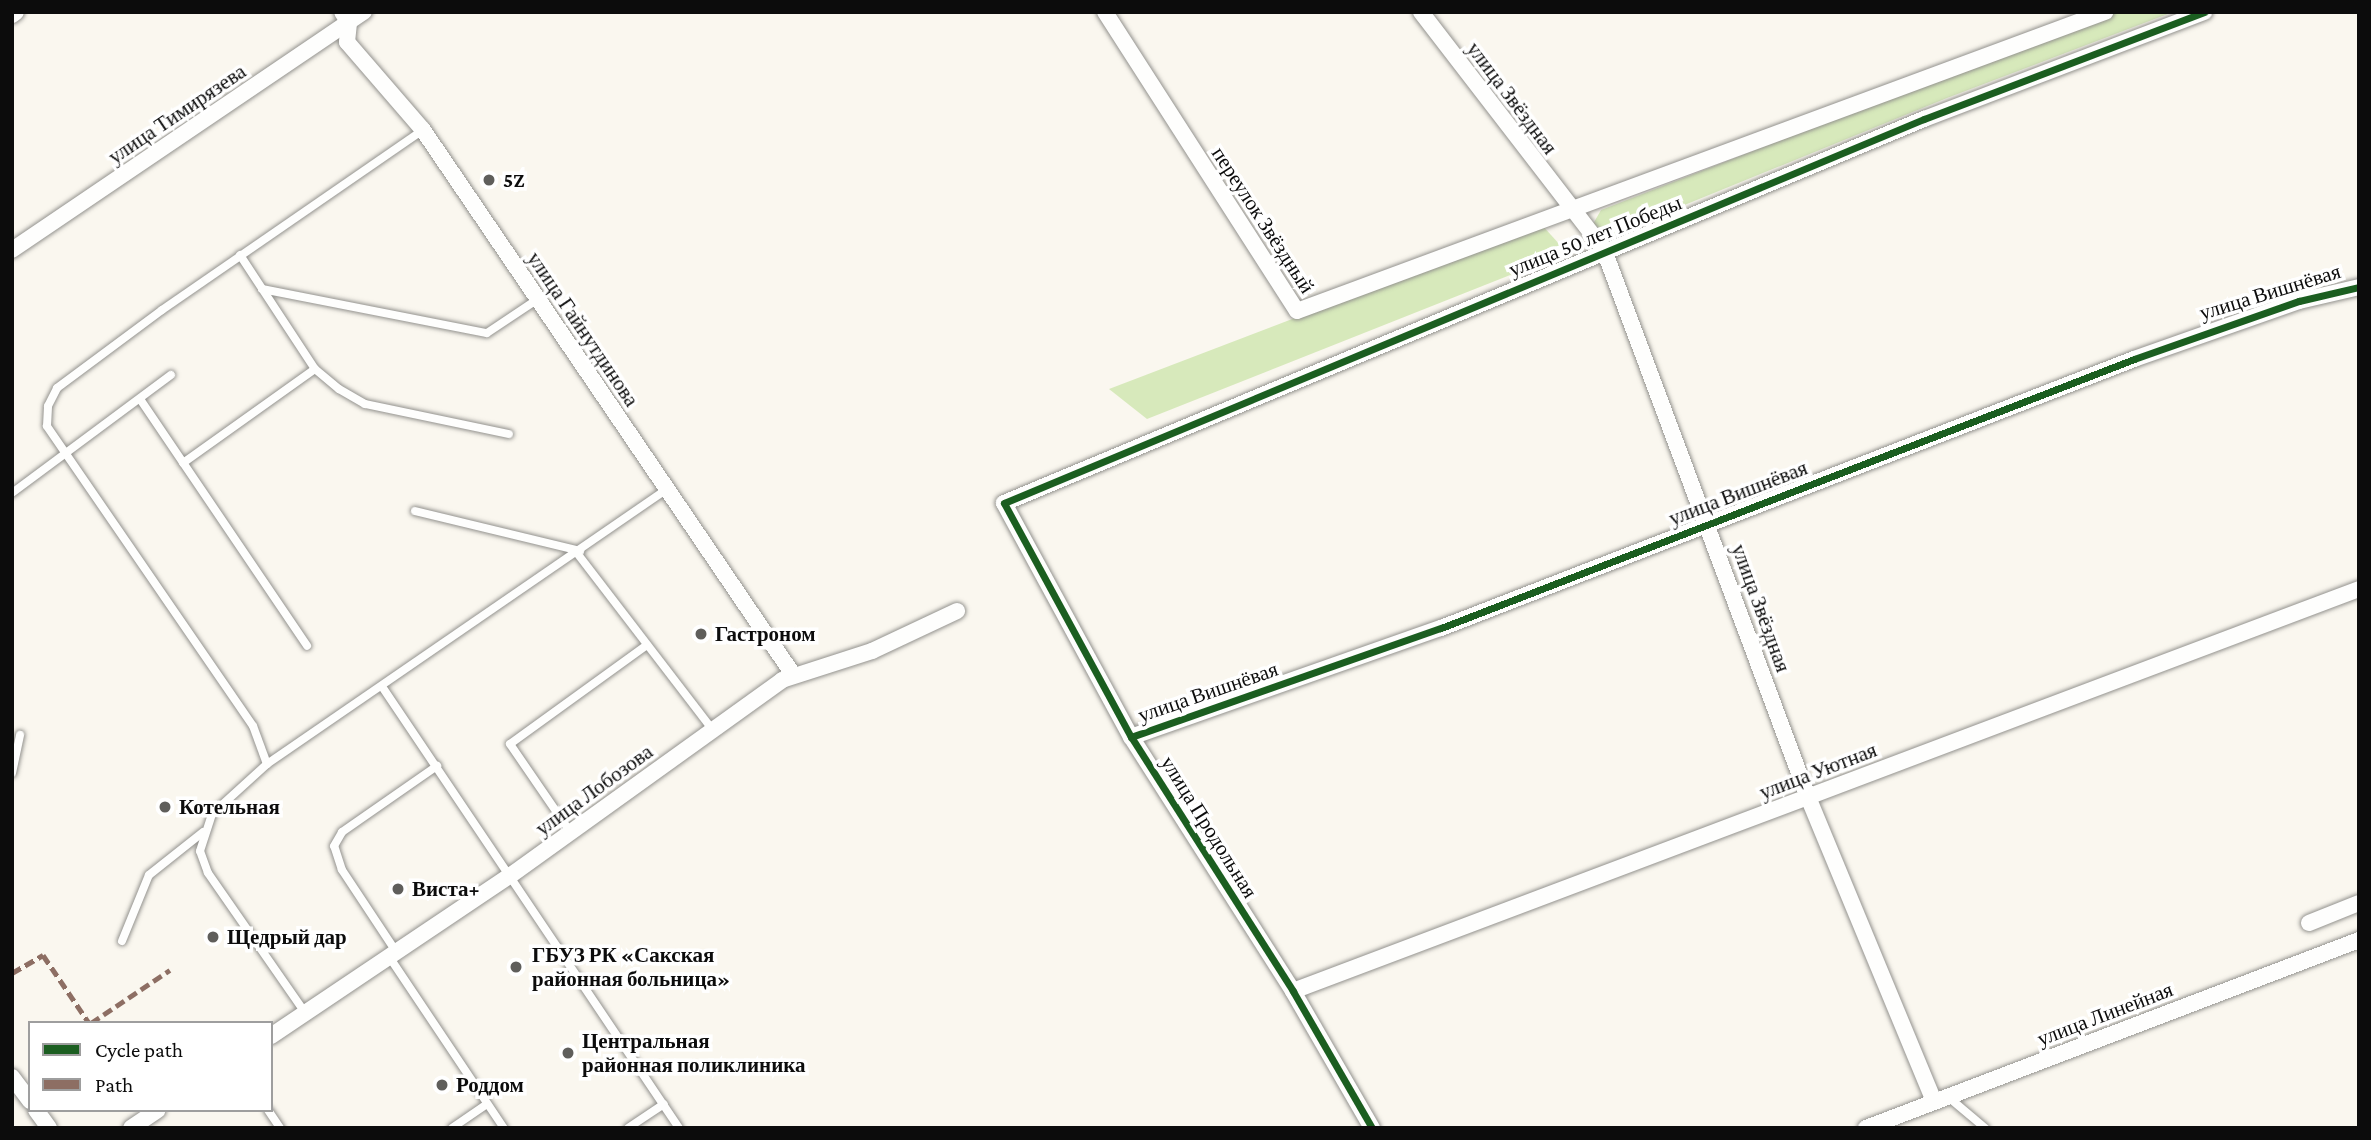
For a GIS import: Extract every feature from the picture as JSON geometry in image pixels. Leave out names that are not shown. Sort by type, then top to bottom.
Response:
[{"type":"street","name":"улица Тимирязева","points":[[12,250],[346,17],[364,12]]},
{"type":"street","name":"переулок Звёздный","points":[[1105,12],[1297,311],[1572,213]]},
{"type":"street","points":[[1572,213],[2105,12]]},
{"type":"street","name":"улица 50 лет Победы","points":[[1004,503],[1604,250],[1924,119],[2204,12]]},
{"type":"street","name":"улица Звёздная","points":[[1425,13],[1572,213],[1604,250],[1808,797],[1940,1099]]},
{"type":"street","name":"улица Гайнутдинова","points":[[346,17],[347,42],[423,130],[667,489],[797,672]]},
{"type":"street","name":"улица Вишнёвая","points":[[1132,737],[1441,628],[2134,359],[2300,301],[2359,287]]},
{"type":"street","name":"улица Продольная","points":[[1004,503],[1132,737],[1293,991],[1372,1128]]},
{"type":"street","name":"улица Уютная","points":[[1293,991],[2359,589]]},
{"type":"street","name":"улица Лобозова","points":[[273,1035],[511,876],[797,672],[872,651],[957,611]]},
{"type":"street","points":[[2309,923],[2359,904]]},
{"type":"street","name":"улица Линейная","points":[[1866,1128],[2359,940]]},
{"type":"street","points":[[12,1077],[28,1098]]},
{"type":"street","points":[[37,1112],[49,1128]]},
{"type":"street","points":[[131,1128],[155,1112]]},
{"type":"lane","points":[[267,764],[253,726],[47,426],[47,406],[57,388],[240,255],[423,130]]},
{"type":"lane","points":[[240,255],[315,369],[365,404],[509,434]]},
{"type":"lane","points":[[262,289],[486,333],[538,299]]},
{"type":"lane","points":[[183,463],[315,369]]},
{"type":"lane","points":[[12,493],[171,375]]},
{"type":"lane","points":[[140,398],[307,646]]},
{"type":"lane","points":[[122,941],[149,875],[203,832],[234,791],[267,764],[383,688],[667,489]]},
{"type":"lane","points":[[415,511],[578,552],[713,730]]},
{"type":"lane","points":[[571,833],[510,744],[647,645]]},
{"type":"lane","points":[[383,688],[679,1128]]},
{"type":"lane","points":[[12,773],[20,735]]},
{"type":"lane","points":[[437,766],[342,832],[334,846],[342,870],[393,956],[504,1128]]},
{"type":"lane","points":[[203,832],[200,851],[208,873],[306,1014]]},
{"type":"lane","points":[[1940,1099],[1985,1128]]},
{"type":"lane","points":[[452,1128],[487,1104]]},
{"type":"lane","points":[[628,1128],[664,1104]]},
{"type":"lane","points":[[269,1112],[280,1128]]},
{"type":"green space","points":[[2111,12],[2173,12],[1947,98],[1611,235],[1593,224],[1601,210]]},
{"type":"green space","points":[[1541,224],[1561,246],[1548,260],[1147,419],[1109,389]]},
{"type":"marked path","points":[[12,973],[43,955],[88,1021]]},
{"type":"marked path","points":[[94,1021],[170,970]]},
{"type":"cycle path","points":[[1372,1128],[1293,991],[1131,737],[1004,503],[1924,119],[2204,12]]},
{"type":"cycle path","points":[[1131,737],[1441,628],[2134,359],[2299,301],[2359,287]]},
{"type":"place","name":"5Z","points":[[489,180]]},
{"type":"place","name":"Гастроном","points":[[701,634]]},
{"type":"place","name":"Котельная","points":[[165,807]]},
{"type":"place","name":"Виста+","points":[[398,889]]},
{"type":"place","name":"Щедрый дар","points":[[213,937]]},
{"type":"place","name":"ГБУЗ РК «Сакская районная больница»","points":[[516,967]]},
{"type":"place","name":"Центральная районная поликлиника","points":[[568,1053]]},
{"type":"place","name":"Роддом","points":[[442,1085]]}]
